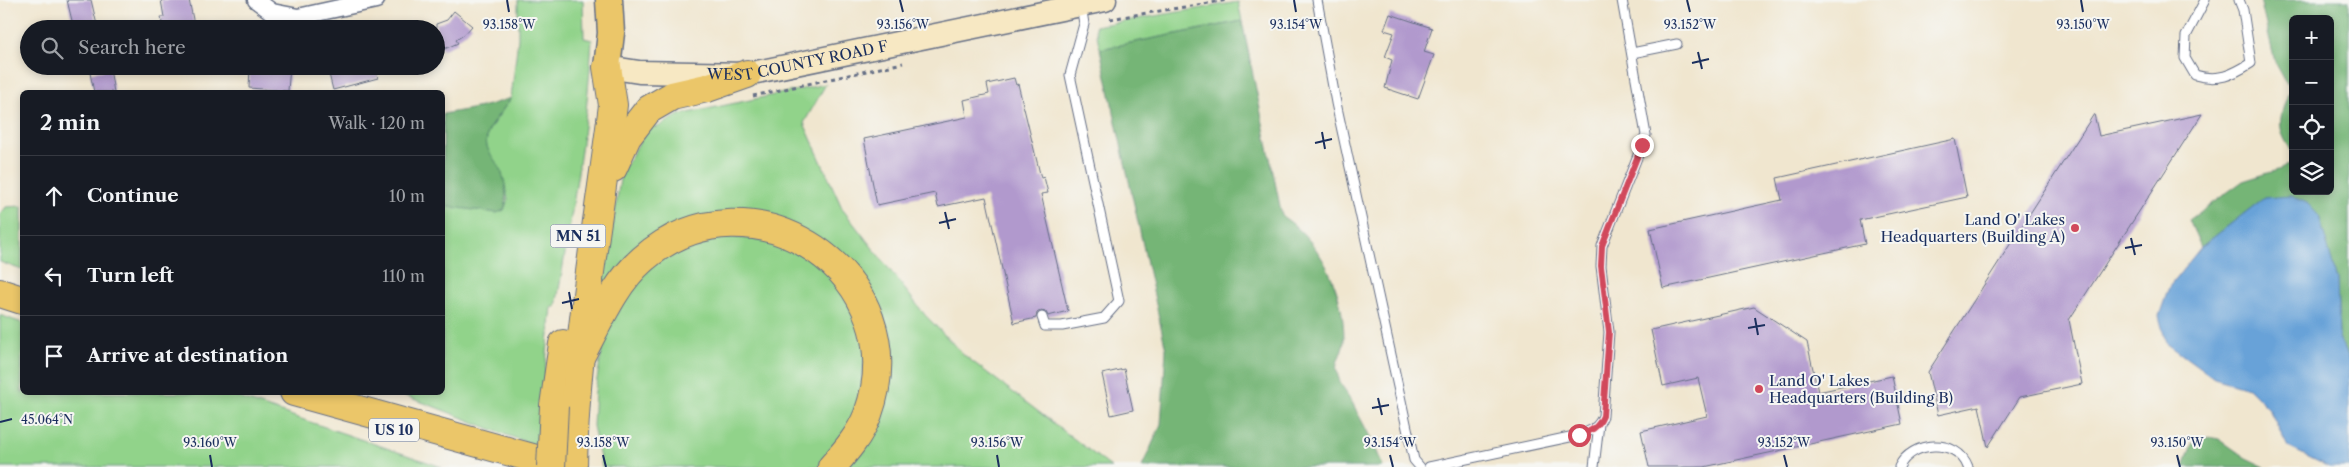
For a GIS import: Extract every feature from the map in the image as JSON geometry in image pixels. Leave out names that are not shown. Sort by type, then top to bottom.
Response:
[{"type":"highway","name":"MN 51","points":[[570,459],[580,357],[613,105],[607,67]]},
{"type":"highway","name":"MN 51","points":[[552,467],[554,406],[597,104],[607,67]]},
{"type":"highway","points":[[602,190],[627,137],[648,110],[672,96],[706,88],[746,86]]},
{"type":"highway","points":[[580,357],[623,280],[642,260],[664,243],[695,231],[722,224],[757,226],[785,232],[813,246],[838,267],[858,291],[870,322],[877,350],[876,382],[868,415],[852,444],[832,467]]},
{"type":"highway","points":[[0,293],[20,299]]},
{"type":"highway","name":"US 10","points":[[295,395],[501,467]]},
{"type":"highway","points":[[306,395],[570,459]]},
{"type":"main road","points":[[607,67],[611,33],[609,0]]},
{"type":"street","points":[[256,0],[272,12],[298,17],[376,0]]},
{"type":"street","name":"WEST COUNTY ROAD F","points":[[607,67],[746,86],[1082,10],[1105,0]]},
{"type":"lane","points":[[1316,0],[1336,102],[1414,460],[1420,467]]},
{"type":"lane","points":[[1594,467],[1604,408],[1609,332],[1601,266],[1602,246],[1646,135],[1622,0]]},
{"type":"lane","points":[[2205,0],[2186,36],[2185,58],[2195,75],[2210,80],[2232,74],[2251,64],[2243,10],[2239,0]]},
{"type":"lane","points":[[1042,317],[1045,326],[1062,326],[1104,318],[1119,301],[1070,75],[1082,10]]},
{"type":"lane","points":[[1632,53],[1677,44]]},
{"type":"lane","points":[[1429,467],[1579,435],[1593,430],[1600,424]]},
{"type":"lane","points":[[1899,467],[1912,452],[1927,446],[1948,448],[1966,462],[1968,467]]},
{"type":"path","points":[[1082,10],[1228,0]]},
{"type":"path","points":[[746,86],[905,63]]},
{"type":"green space","points":[[518,0],[583,0],[584,38],[592,40],[590,74],[573,207],[556,307],[552,307],[537,446],[402,395],[445,395],[445,206],[504,210],[508,199],[500,169],[491,158],[486,145],[488,131],[511,98],[518,39]]},
{"type":"green space","points":[[2260,0],[2349,0],[2349,361],[2339,338],[2337,280],[2319,216],[2264,198],[2201,247],[2189,220],[2243,181],[2281,169],[2289,164],[2289,195],[2334,195],[2334,15],[2289,15],[2289,87],[2275,62]]},
{"type":"green space","points":[[1238,2],[1242,21],[1100,49],[1095,26]]},
{"type":"green space","points":[[1242,21],[1282,216],[1309,240],[1319,254],[1335,286],[1343,321],[1344,339],[1336,368],[1338,376],[1369,434],[1383,467],[1142,467],[1161,424],[1166,350],[1100,49]]},
{"type":"green space","points":[[826,84],[804,123],[843,210],[925,315],[964,355],[1111,467],[843,467],[854,453],[872,303],[742,216],[603,293],[597,289],[602,254],[613,225],[621,173],[652,122],[656,128],[679,115]]},
{"type":"green space","points":[[2289,92],[2289,147],[2281,129],[2284,107]]},
{"type":"green space","points":[[511,98],[491,126],[486,142],[500,169],[506,190],[504,210],[497,213],[445,206],[445,114],[482,107]]},
{"type":"green space","points":[[20,206],[20,269],[0,262],[0,215],[6,207]]},
{"type":"green space","points":[[711,235],[783,242],[837,279],[866,342],[859,409],[826,460],[817,467],[602,467],[593,426],[595,391],[605,332],[645,268]]},
{"type":"green space","points":[[0,315],[20,322],[20,395],[231,395],[442,467],[0,467]]},
{"type":"green space","points":[[2202,436],[2219,439],[2246,458],[2265,467],[2184,467],[2192,444]]},
{"type":"water","points":[[2291,196],[2307,203],[2319,216],[2337,280],[2339,338],[2349,361],[2349,467],[2329,467],[2288,447],[2269,409],[2248,388],[2214,378],[2166,343],[2159,316],[2169,287],[2201,247],[2264,198]]},
{"type":"building","points":[[67,0],[91,0],[96,20],[72,20]]},
{"type":"building","points":[[161,0],[189,0],[193,20],[162,20],[161,17],[164,17]]},
{"type":"building","points":[[454,11],[472,26],[456,40],[458,43],[445,49],[445,21]]},
{"type":"building","points":[[1390,14],[1432,28],[1424,52],[1434,55],[1418,99],[1385,88],[1392,60],[1385,57],[1394,33],[1384,30]]},
{"type":"building","points":[[90,75],[111,75],[114,90],[94,90]]},
{"type":"building","points":[[250,75],[289,75],[288,90],[249,88]]},
{"type":"building","points":[[329,75],[377,75],[378,78],[333,90]]},
{"type":"building","points":[[1014,78],[1016,85],[1018,84],[1041,178],[1044,177],[1048,193],[1041,194],[1068,311],[1048,316],[1046,312],[1040,311],[1037,313],[1036,318],[1014,323],[986,197],[938,207],[935,193],[877,205],[864,139],[967,117],[964,100],[989,94],[987,84]]},
{"type":"building","name":"Land O' Lakes Headquarters (Building A)","points":[[2094,114],[2099,136],[2202,114],[2069,320],[2082,384],[2020,397],[1988,447],[1979,406],[1938,415],[1928,372]]},
{"type":"building","points":[[1955,139],[1967,197],[1860,220],[1865,244],[1663,288],[1650,229],[1782,200],[1777,178]]},
{"type":"building","name":"Land O' Lakes Headquarters (Building B)","points":[[1754,307],[1807,342],[1818,392],[1892,376],[1902,424],[1704,467],[1649,467],[1641,431],[1707,416],[1698,378],[1663,386],[1651,330]]},
{"type":"building","points":[[1124,369],[1133,410],[1111,415],[1102,374]]},
{"type":"place","name":"Land O' Lakes Headquarters (Building A)","points":[[2075,228]]},
{"type":"place","name":"Land O' Lakes Headquarters (Building B)","points":[[1759,389]]},
{"type":"route","points":[[1579,435],[1593,430],[1600,424],[1603,416],[1609,332],[1601,266],[1602,246],[1642,145]]}]
